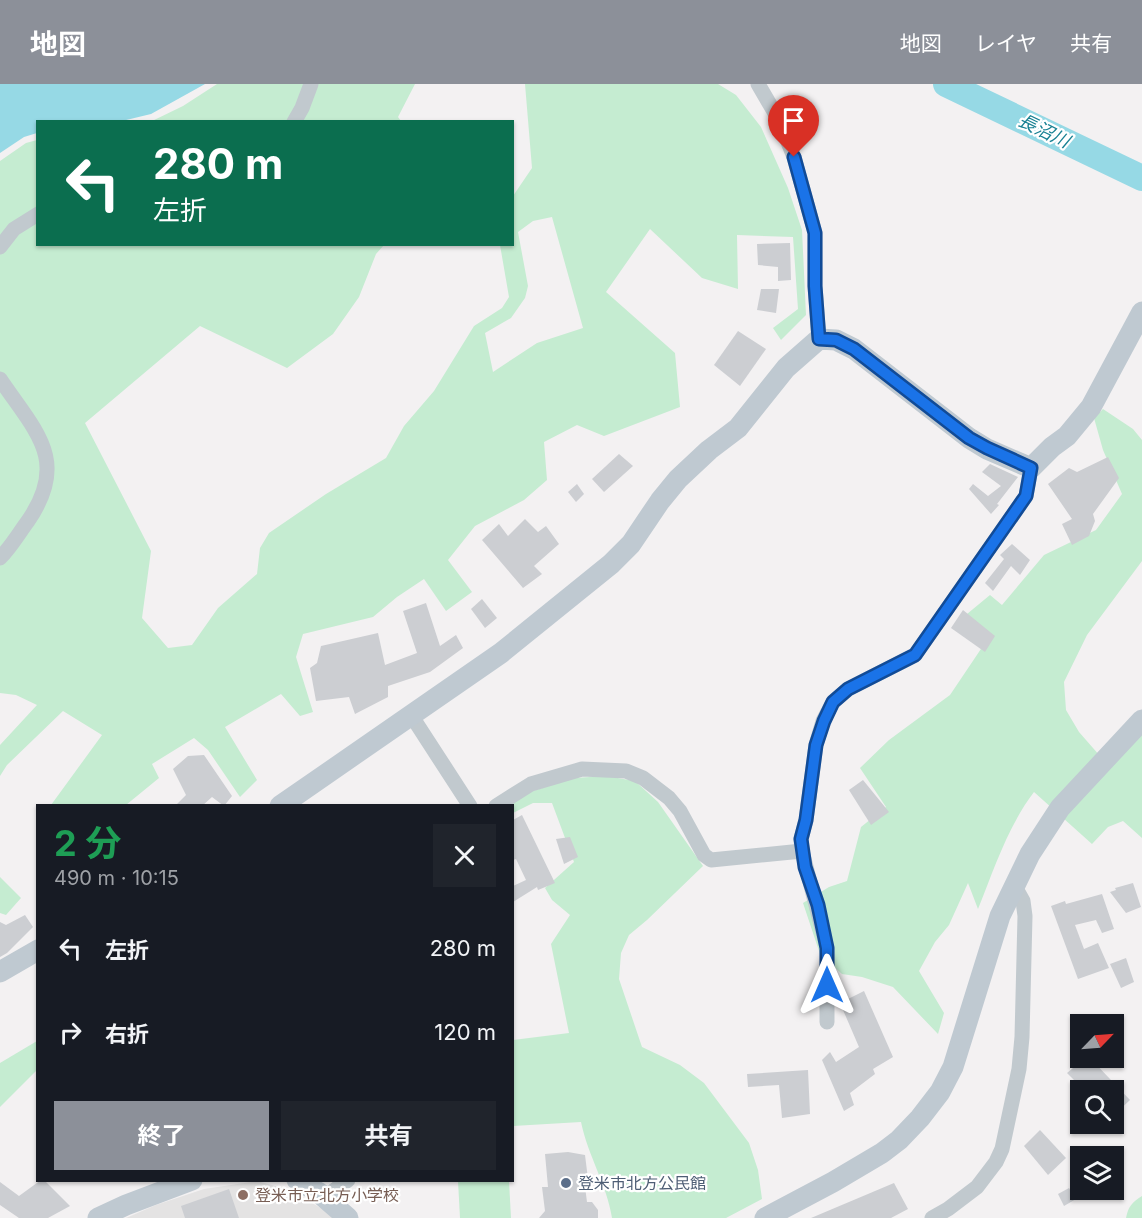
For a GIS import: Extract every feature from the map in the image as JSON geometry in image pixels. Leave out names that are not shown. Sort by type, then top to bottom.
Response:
[{"type":"street","points":[[295,120],[311,84]]},
{"type":"street","points":[[758,84],[779,120],[794,157],[815,233],[815,286],[819,339]]},
{"type":"street","points":[[0,247],[14,230],[36,214]]},
{"type":"street","points":[[827,1022],[827,948],[802,852],[801,839],[806,820],[816,745],[824,721],[833,702],[848,689],[915,655],[1026,496],[1031,468],[1052,447],[1068,436],[1091,407],[1142,312]]},
{"type":"street","points":[[283,804],[501,653],[611,564],[631,544],[678,479],[709,450],[738,428],[786,368],[819,339],[836,340],[854,349],[969,438],[1031,468]]},
{"type":"street","points":[[0,379],[38,436],[45,450],[48,473],[43,496],[0,558]]},
{"type":"street","points":[[411,715],[469,804]]},
{"type":"street","points":[[765,1218],[882,1153],[910,1130],[940,1092],[953,1067],[1000,916],[1030,854],[1060,808],[1142,720]]},
{"type":"street","points":[[499,804],[531,784],[582,769],[626,771],[643,778],[669,798],[680,811],[704,855],[711,860],[802,852]]},
{"type":"street","points":[[932,1218],[977,1187],[996,1162],[1005,1134],[1019,1069],[1022,1037],[1025,916],[1023,901],[1014,885]]},
{"type":"street","points":[[0,972],[36,951]]},
{"type":"street","points":[[98,1218],[126,1204],[186,1182]]},
{"type":"street","points":[[300,1182],[325,1197],[348,1218]]},
{"type":"street","points":[[325,1197],[345,1182]]},
{"type":"shaded area","name":"登米市立北方小学校","points":[[261,1182],[290,1190],[333,1218],[126,1218],[204,1189]]},
{"type":"green space","points":[[217,84],[415,84],[398,117],[400,120],[154,120],[183,106]]},
{"type":"green space","points":[[525,84],[718,84],[736,95],[761,127],[788,188],[802,230],[806,315],[781,340],[773,328],[798,309],[793,237],[737,235],[738,289],[702,278],[650,229],[606,292],[675,353],[680,407],[604,436],[577,425],[544,442],[547,480],[524,500],[475,526],[448,560],[472,592],[446,611],[424,579],[373,617],[303,634],[296,657],[313,712],[300,716],[281,694],[225,727],[257,780],[240,797],[208,750],[194,738],[152,764],[159,778],[127,804],[52,804],[102,735],[63,711],[7,765],[0,776],[0,745],[37,705],[16,695],[0,693],[0,161],[26,143],[36,140],[36,246],[383,246],[376,254],[359,297],[333,334],[287,368],[200,326],[85,423],[151,551],[142,618],[168,648],[192,645],[218,608],[257,574],[260,548],[269,533],[326,494],[386,458],[404,426],[434,391],[474,326],[502,308],[509,297],[500,246],[514,246],[514,195],[532,168]],"holes":[[[552,217],[583,328],[537,343],[493,372],[485,333],[511,318],[525,298],[528,286],[518,232],[533,221]]]},
{"type":"green space","points":[[1103,409],[1133,429],[1142,440],[1142,561],[1087,635],[1064,682],[1066,710],[1079,732],[1100,756],[1142,715],[1142,838],[1123,821],[1108,827],[1092,844],[1034,792],[1009,833],[978,909],[968,883],[949,925],[935,942],[919,971],[944,1013],[938,1034],[893,987],[862,977],[842,974],[820,954],[803,903],[829,887],[847,881],[861,827],[886,807],[860,768],[889,740],[950,695],[989,637],[967,614],[990,595],[1002,605],[1044,555],[1096,530],[1122,494],[1103,450],[1094,418]]},
{"type":"green space","points":[[606,776],[635,781],[658,802],[703,866],[629,935],[621,953],[619,979],[642,1047],[680,1065],[704,1083],[749,1143],[758,1170],[762,1199],[726,1218],[612,1218],[581,1122],[514,1126],[514,1040],[569,1033],[551,944],[570,915],[552,900],[545,888],[574,862],[552,803],[533,803],[514,812],[514,804],[491,804],[574,778]]},
{"type":"green space","points":[[0,877],[21,898],[6,915],[0,913]]},
{"type":"green space","points":[[36,1042],[36,1071],[0,1107],[0,1063]]},
{"type":"green space","points":[[458,1182],[509,1182],[511,1218],[460,1218]]},
{"type":"green space","points":[[1142,1196],[1142,1218],[1126,1218],[1131,1205]]},
{"type":"water","points":[[0,84],[205,84],[151,114],[126,120],[36,120],[36,133],[24,137],[0,153]]},
{"type":"building","points":[[790,243],[791,280],[778,281],[778,267],[758,265],[757,244]]},
{"type":"building","points":[[761,289],[779,289],[776,313],[757,310]]},
{"type":"building","points":[[738,331],[766,349],[740,386],[714,365]]},
{"type":"building","points":[[619,454],[633,466],[604,492],[592,479]]},
{"type":"building","points":[[1108,457],[1119,478],[1093,514],[1095,521],[1089,536],[1072,545],[1062,524],[1072,519],[1048,484],[1069,468],[1077,472]]},
{"type":"building","points":[[990,464],[1018,477],[991,514],[969,489],[973,484],[988,496],[1001,486],[982,472]]},
{"type":"building","points":[[577,484],[584,494],[576,502],[568,492]]},
{"type":"building","points":[[525,519],[538,532],[546,526],[559,544],[534,566],[542,574],[523,588],[482,540],[499,524],[508,536]]},
{"type":"building","points":[[1012,544],[1030,560],[1020,575],[1011,566],[993,591],[985,583],[1004,559],[1000,555]]},
{"type":"building","points":[[482,599],[497,618],[485,628],[471,609]]},
{"type":"building","points":[[426,603],[440,646],[456,635],[463,648],[430,672],[388,686],[388,697],[355,714],[349,697],[316,701],[310,668],[317,663],[321,646],[378,633],[385,665],[417,653],[403,611]]},
{"type":"building","points":[[963,610],[995,636],[985,652],[951,628]]},
{"type":"building","points":[[204,755],[232,796],[226,804],[221,804],[212,797],[204,804],[177,804],[186,795],[173,769],[188,756]]},
{"type":"building","points":[[863,780],[889,812],[871,825],[849,790]]},
{"type":"building","points":[[522,815],[555,883],[538,890],[537,887],[514,901],[514,886],[526,880],[516,859],[514,860],[514,819]]},
{"type":"building","points":[[570,837],[578,857],[564,864],[556,839]]},
{"type":"building","points":[[1133,883],[1141,907],[1126,913],[1110,892],[1116,890],[1115,888]]},
{"type":"building","points":[[1102,894],[1114,929],[1102,933],[1096,920],[1075,925],[1084,949],[1098,943],[1109,968],[1078,979],[1051,906]]},
{"type":"building","points":[[25,915],[33,927],[0,957],[0,922],[6,925]]},
{"type":"building","points":[[1126,958],[1134,982],[1121,988],[1110,964]]},
{"type":"building","points":[[864,991],[893,1057],[873,1069],[875,1074],[850,1093],[854,1105],[844,1111],[822,1060],[830,1052],[836,1062],[859,1047],[840,1003]]},
{"type":"building","points":[[1073,1068],[1100,1068],[1111,1080],[1074,1080],[1067,1073]]},
{"type":"building","points":[[808,1070],[810,1114],[782,1118],[779,1085],[748,1087],[747,1074]]},
{"type":"building","points":[[1124,1094],[1130,1100],[1124,1106]]},
{"type":"building","points":[[1040,1130],[1066,1158],[1048,1175],[1024,1146]]},
{"type":"building","name":"登米市北方公民館","points":[[568,1152],[585,1155],[588,1179],[584,1179],[587,1202],[592,1202],[598,1210],[598,1218],[539,1218],[545,1211],[542,1187],[548,1187],[545,1154]]},
{"type":"building","points":[[0,1182],[19,1196],[38,1182],[46,1182],[70,1206],[48,1218],[19,1218],[0,1205]]},
{"type":"building","points":[[894,1183],[908,1209],[891,1218],[811,1218]]},
{"type":"building","points":[[1069,1188],[1070,1200],[1074,1200],[1064,1206],[1058,1194]]},
{"type":"building","points":[[229,1189],[239,1218],[185,1218],[181,1206]]},
{"type":"waterway","name":"長沼川","points":[[946,84],[1142,178]]},
{"type":"place","name":"登米市北方公民館","points":[[566,1183]]},
{"type":"place","name":"登米市立北方小学校","points":[[243,1195]]},
{"type":"route","points":[[794,157],[815,233],[815,286],[819,339],[836,340],[854,349],[969,438],[1031,468],[1026,496],[915,655],[848,689],[833,702],[824,721],[816,745],[806,820],[801,839],[805,867],[818,905],[827,948],[827,985]]}]
